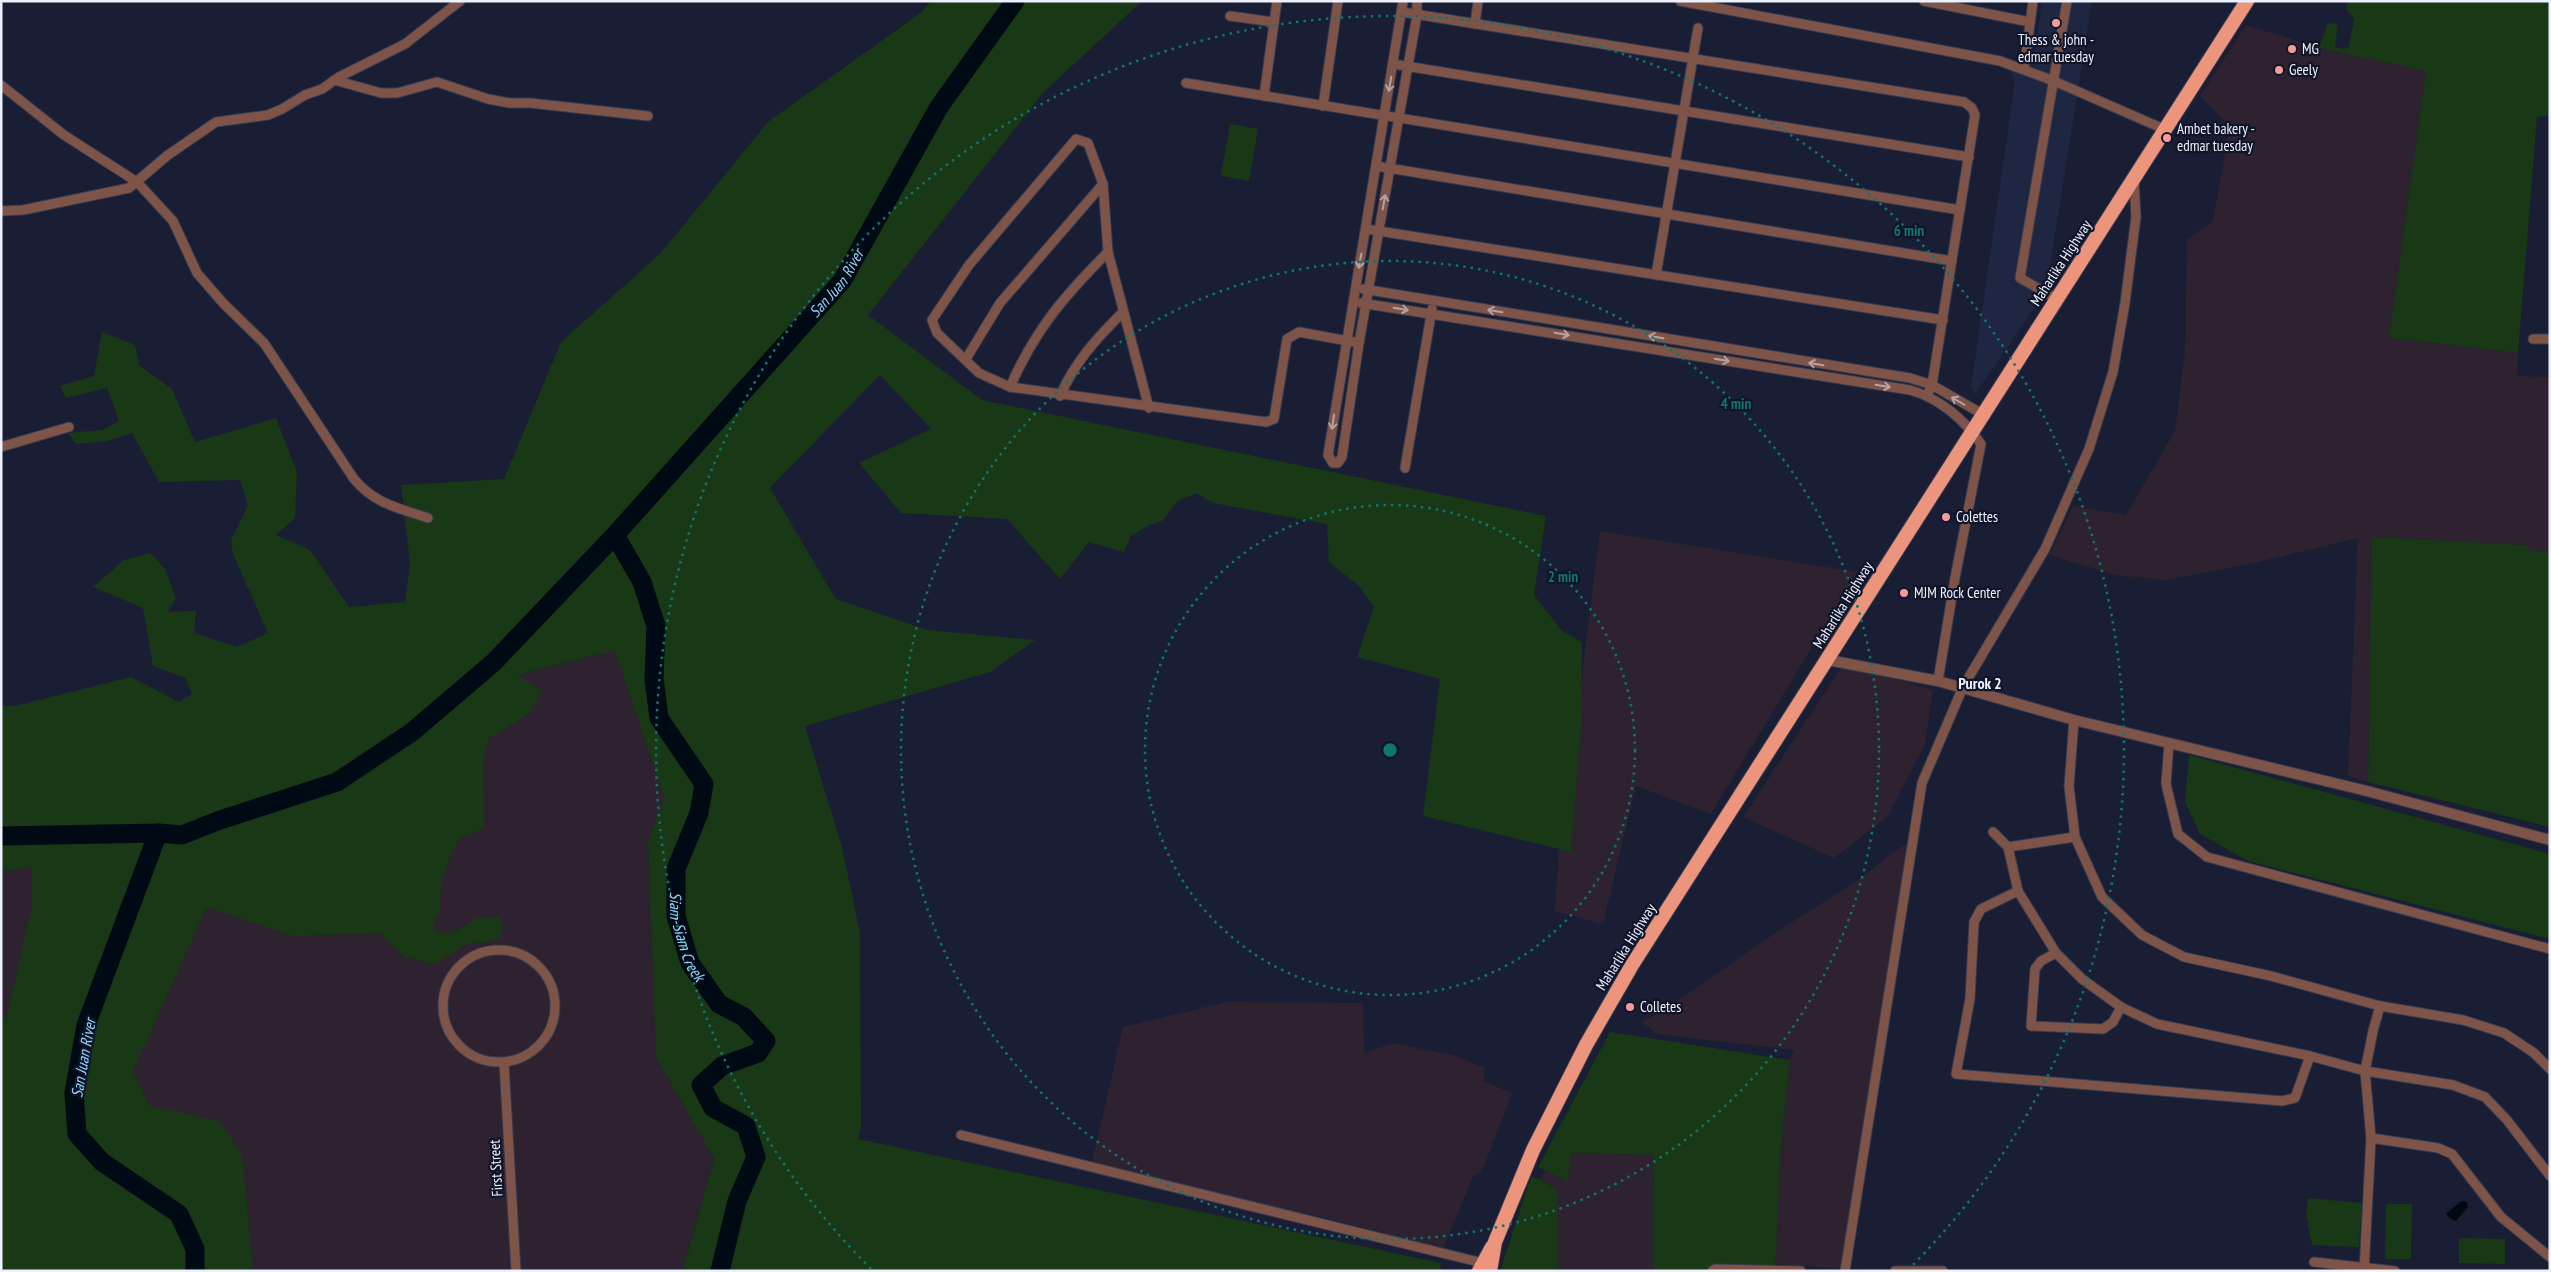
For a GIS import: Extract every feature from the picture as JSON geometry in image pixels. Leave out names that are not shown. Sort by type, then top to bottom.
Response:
[{"type":"highway","name":"Maharlika Highway","points":[[1486,1268],[1533,1150],[1600,1019],[1632,965],[2247,1]]},
{"type":"street","points":[[1,211],[23,210],[129,188],[168,155],[216,122],[268,115],[322,89],[334,80],[405,44],[460,1]]},
{"type":"street","points":[[1264,96],[1278,1]]},
{"type":"street","points":[[1323,106],[1338,1]]},
{"type":"street","points":[[1403,1],[1328,455],[1333,463],[1338,463],[1342,457],[1359,343],[1417,14],[1417,1]]},
{"type":"street","points":[[1475,24],[1478,1]]},
{"type":"street","points":[[1680,1],[2000,61],[2024,69],[2166,130]]},
{"type":"street","points":[[1924,1],[2030,22]]},
{"type":"street","points":[[2024,69],[2033,1]]},
{"type":"street","points":[[2057,299],[2020,278],[2067,1]]},
{"type":"street","points":[[1402,12],[1964,102],[1972,108],[1975,115],[1932,385],[1927,395]]},
{"type":"street","points":[[1230,16],[1274,22]]},
{"type":"street","points":[[1656,275],[1698,28]]},
{"type":"street","points":[[1393,64],[1969,157]]},
{"type":"street","points":[[334,80],[381,93],[397,93],[437,82],[488,99],[510,104],[530,103],[648,116]]},
{"type":"street","points":[[1186,83],[1960,210]]},
{"type":"street","points":[[1,85],[64,135],[137,182],[174,221],[197,273],[223,303],[264,343],[354,479],[365,492],[379,502],[428,518]]},
{"type":"street","points":[[1149,408],[1122,313],[1108,252],[1103,184],[1088,143],[1076,139],[969,264],[932,320],[937,333],[979,373],[1010,387],[1060,396],[1149,408],[1266,422],[1274,419],[1287,339],[1300,332],[1359,343]]},
{"type":"street","points":[[1376,166],[1952,261]]},
{"type":"street","points":[[1846,1271],[1922,783],[1963,687],[2045,549],[2092,441],[2113,372],[2126,303],[2136,216],[2134,178]]},
{"type":"street","points":[[966,359],[1000,303],[1103,184]]},
{"type":"street","points":[[1366,229],[1943,320]]},
{"type":"street","points":[[1010,387],[1023,357],[1046,319],[1070,290],[1108,252]]},
{"type":"street","points":[[1356,288],[1910,378],[1932,385],[1984,415]]},
{"type":"street","points":[[1353,302],[1910,390],[1927,395],[1949,410],[1973,432],[1981,444],[1955,578],[1938,680]]},
{"type":"street","points":[[1405,468],[1433,302]]},
{"type":"street","points":[[1060,396],[1071,372],[1091,344],[1122,313]]},
{"type":"street","points":[[2533,339],[2550,339]]},
{"type":"street","points":[[1,447],[69,428]]},
{"type":"street","points":[[1828,660],[1938,680],[2074,720],[2367,791],[2550,840]]},
{"type":"street","points":[[2074,720],[2069,786],[2075,837],[2102,898],[2142,935],[2184,957],[2271,976],[2380,1006],[2463,1020],[2504,1033],[2534,1053],[2550,1070]]},
{"type":"street","points":[[2169,743],[2166,784],[2178,834],[2207,857],[2550,949]]},
{"type":"street","points":[[1992,832],[2008,847],[2018,891],[2056,953],[2082,979],[2121,1007],[2157,1024],[2310,1056],[2365,1071],[2453,1085],[2485,1097],[2507,1120],[2550,1176]]},
{"type":"street","points":[[2008,847],[2075,837]]},
{"type":"street","points":[[2018,891],[1981,909],[1974,922],[1970,999],[1956,1074],[2282,1101],[2295,1098],[2310,1056]]},
{"type":"street","points":[[486,951],[512,951],[530,959],[545,973],[554,992],[556,1012],[550,1031],[532,1053],[504,1063],[481,1060],[461,1048],[447,1029],[442,1006],[447,982],[463,962],[486,951]]},
{"type":"street","points":[[2056,953],[2041,961],[2035,970],[2031,1026],[2103,1029],[2113,1022],[2121,1007]]},
{"type":"street","points":[[2364,1270],[2371,1138],[2365,1071],[2372,1030],[2380,1006]]},
{"type":"street","name":"First Street","points":[[504,1063],[516,1271]]},
{"type":"street","points":[[961,1135],[1486,1268]]},
{"type":"street","points":[[2371,1138],[2438,1148],[2452,1154],[2501,1218],[2550,1257]]},
{"type":"street","points":[[2314,1262],[2364,1270],[2394,1271]]},
{"type":"street","points":[[1712,1271],[1715,1269],[1801,1271]]},
{"type":"street","points":[[1895,1271],[1943,1271]]},
{"type":"shaded area","points":[[2042,1],[2092,1],[2046,291],[1975,394],[1971,388],[2015,82],[2010,71],[2034,60]]},
{"type":"shaded area","points":[[2246,25],[2319,48],[2426,70],[2389,338],[2518,353],[2517,376],[2550,377],[2550,552],[2528,550],[2527,545],[2372,537],[2368,782],[2348,776],[2358,538],[2254,563],[2166,580],[2116,575],[2049,555],[2073,506],[2126,515],[2175,431],[2185,352],[2187,239],[2213,221],[2230,126],[2200,96]]},
{"type":"shaded area","points":[[1600,531],[1857,572],[1711,814],[1636,786],[1603,924],[1555,911],[1559,850],[1571,851],[1583,667]]},
{"type":"shaded area","points":[[616,651],[664,797],[648,843],[656,1057],[714,1159],[683,1271],[1,1271],[1,872],[32,867],[516,675]]},
{"type":"shaded area","points":[[1856,667],[1933,690],[1925,744],[1889,815],[1834,858],[1743,817],[1841,668]]},
{"type":"shaded area","points":[[1905,844],[1909,849],[1844,1269],[1775,1264],[1781,1142],[1790,1060],[1794,1050],[1657,1034],[1642,1022],[1673,1004],[1781,929],[1857,881]]},
{"type":"shaded area","points":[[1227,1002],[1363,1003],[1364,1053],[1394,1043],[1456,1056],[1485,1068],[1483,1081],[1512,1093],[1485,1164],[1479,1173],[1472,1178],[1443,1249],[1323,1217],[1090,1171],[1123,1027]]},
{"type":"shaded area","points":[[1570,1153],[1654,1155],[1653,1271],[1570,1271],[1558,1267],[1558,1192],[1541,1179],[1544,1171],[1568,1181]]},
{"type":"shaded area","points":[[2461,1201],[2467,1202],[2468,1207],[2456,1221],[2446,1214]]},
{"type":"green space","points":[[931,1],[1142,1],[1043,93],[868,315],[982,400],[1546,516],[1534,595],[1562,631],[1582,642],[1581,725],[1571,852],[1423,816],[1440,679],[1357,657],[1374,607],[1359,586],[1329,562],[1327,524],[1213,503],[1196,493],[1177,502],[1162,521],[1149,525],[1131,536],[1124,552],[1089,542],[1060,579],[1007,519],[901,513],[859,463],[931,429],[880,375],[770,488],[836,599],[927,630],[1035,640],[990,672],[805,726],[842,847],[860,933],[861,1126],[858,1139],[1441,1263],[1440,1271],[683,1271],[714,1159],[656,1057],[648,842],[664,797],[615,651],[517,675],[542,691],[530,713],[488,739],[483,765],[484,828],[459,839],[454,848],[442,883],[440,912],[435,918],[434,932],[455,932],[477,918],[501,917],[502,936],[490,942],[466,944],[435,964],[406,958],[380,933],[293,936],[207,907],[133,1071],[150,1106],[220,1121],[242,1155],[253,1271],[1,1271],[1,1020],[7,1016],[31,911],[32,867],[1,872],[1,705],[15,706],[131,677],[179,702],[192,694],[185,678],[153,666],[143,608],[93,587],[124,560],[150,553],[165,569],[176,598],[168,612],[196,611],[194,633],[237,647],[268,633],[233,554],[231,540],[248,505],[240,480],[159,482],[132,433],[107,441],[76,444],[68,433],[102,430],[119,421],[107,388],[66,398],[60,386],[94,376],[102,332],[135,345],[139,365],[172,389],[195,442],[276,418],[297,472],[295,518],[276,535],[310,550],[349,607],[405,602],[410,562],[401,485],[504,479],[561,342],[660,254],[769,121],[922,12]]},
{"type":"green space","points":[[2348,1],[2550,1],[2550,116],[2537,117],[2518,353],[2389,338],[2426,71],[2319,48],[2328,23],[2338,24],[2335,47],[2344,49],[2349,47],[2354,19],[2346,9]]},
{"type":"green space","points":[[1230,124],[1258,129],[1249,181],[1221,176]]},
{"type":"green space","points":[[2372,537],[2527,545],[2528,550],[2550,552],[2550,827],[2368,782]]},
{"type":"green space","points":[[2189,755],[2550,854],[2550,939],[2248,861],[2200,834],[2185,802]]},
{"type":"green space","points":[[1610,1032],[1790,1060],[1781,1142],[1775,1271],[1653,1271],[1654,1155],[1571,1153],[1568,1182],[1538,1167]]},
{"type":"green space","points":[[1531,1177],[1541,1179],[1558,1192],[1558,1267],[1570,1271],[1500,1271]]},
{"type":"green space","points":[[2308,1198],[2362,1203],[2359,1247],[2312,1245],[2306,1214]]},
{"type":"green space","points":[[2386,1204],[2412,1204],[2411,1259],[2385,1259]]},
{"type":"green space","points":[[2459,1238],[2505,1239],[2505,1264],[2459,1263]]},
{"type":"waterway","points":[[1,836],[158,833],[182,835],[220,820],[337,782],[412,732],[493,663],[615,535],[842,281],[939,107],[1015,1]]},
{"type":"waterway","name":"Siam-Siam Creek","points":[[615,535],[642,582],[656,626],[654,679],[659,718],[704,784],[699,813],[676,869],[676,916],[690,963],[719,1004],[744,1017],[766,1041],[758,1053],[722,1066],[701,1085],[713,1108],[746,1126],[756,1157],[737,1201],[720,1271]]},
{"type":"waterway","name":"San Juan River","points":[[158,833],[86,1025],[74,1093],[77,1134],[102,1162],[179,1214],[195,1249],[195,1271]]},
{"type":"place","name":"Thess & john - edmar tuesday","points":[[2056,23]]},
{"type":"place","name":"MG","points":[[2292,49]]},
{"type":"place","name":"Geely","points":[[2279,70]]},
{"type":"place","name":"Ambet bakery - edmar tuesday","points":[[2167,138]]},
{"type":"place","name":"Colettes","points":[[1946,517]]},
{"type":"place","name":"MJM Rock Center","points":[[1904,593]]},
{"type":"place","name":"Colletes","points":[[1630,1007]]},
{"type":"district","name":"Purok 2","points":[[1980,683]]}]
